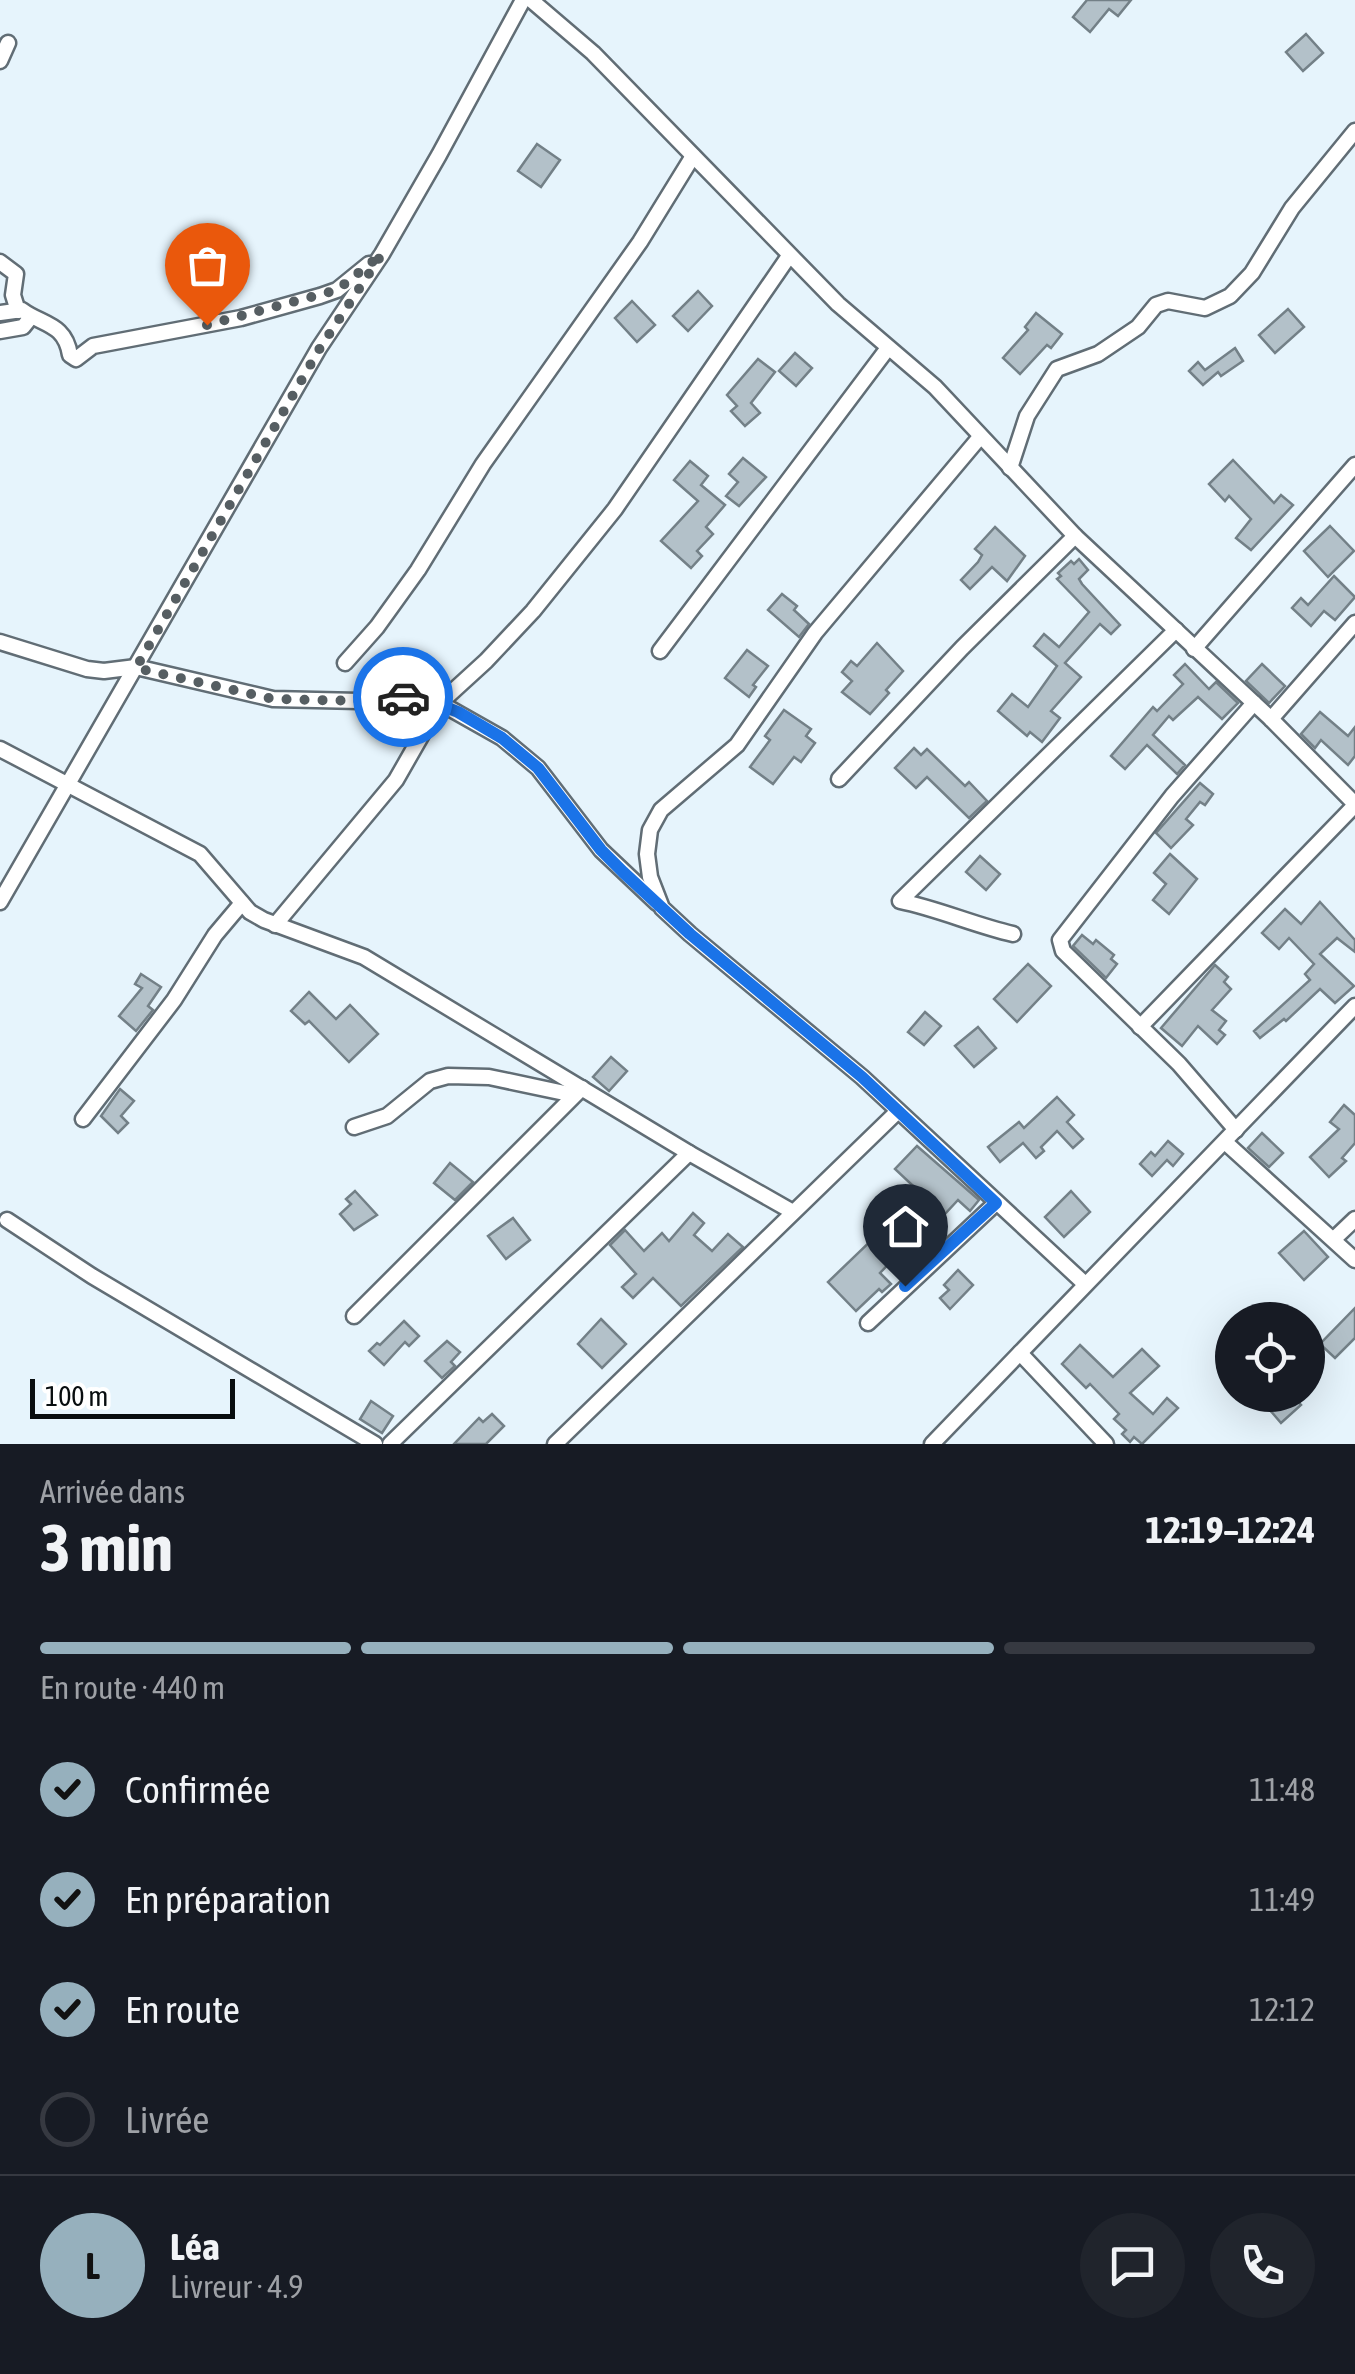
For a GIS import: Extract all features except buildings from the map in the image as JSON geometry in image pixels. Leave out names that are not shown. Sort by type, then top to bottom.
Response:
[{"type":"street","points":[[0,902],[320,348],[382,254],[523,0]]},
{"type":"street","points":[[531,0],[593,53],[789,256],[935,387],[1075,536],[1271,720],[1355,805],[1140,1027]]},
{"type":"street","points":[[0,62],[8,44]]},
{"type":"street","points":[[1010,468],[1027,416],[1057,370],[1112,345],[1138,327],[1156,305],[1168,302],[1206,308],[1230,296],[1252,273],[1292,208],[1355,131]]},
{"type":"street","points":[[345,663],[418,570],[484,464],[640,242],[694,156]]},
{"type":"street","points":[[0,313],[48,321],[66,340],[70,355],[76,360],[93,346],[241,318],[337,290],[382,254]]},
{"type":"street","points":[[275,925],[396,780],[440,703],[533,611],[625,495],[789,256]]},
{"type":"street","points":[[0,262],[16,274],[13,295],[24,314],[23,327],[0,331]]},
{"type":"street","points":[[660,651],[888,348]]},
{"type":"street","points":[[662,908],[650,877],[647,854],[650,830],[662,810],[737,746],[815,633],[980,436]]},
{"type":"street","points":[[1194,649],[1355,465]]},
{"type":"street","points":[[839,779],[962,648],[1075,536]]},
{"type":"street","points":[[1271,720],[1355,623]]},
{"type":"street","points":[[1013,934],[900,901],[1176,630]]},
{"type":"street","points":[[0,642],[87,669],[136,668],[273,699],[359,701],[420,697],[440,703],[502,738],[538,768],[601,850],[662,908],[898,1111],[1085,1284]]},
{"type":"street","points":[[1254,704],[1172,796],[1060,938],[1063,951],[1178,1064],[1230,1136],[1355,1260]]},
{"type":"street","points":[[0,748],[200,854],[250,912],[364,957],[578,1092],[794,1212]]},
{"type":"street","points":[[82,1119],[174,1000],[215,935],[242,903]]},
{"type":"street","points":[[932,1444],[1355,1006]]},
{"type":"street","points":[[354,1126],[388,1116],[430,1081],[448,1076],[490,1077],[578,1092]]},
{"type":"street","points":[[354,1316],[578,1092]]},
{"type":"street","points":[[555,1444],[898,1111]]},
{"type":"street","points":[[390,1444],[688,1153]]},
{"type":"street","points":[[868,1323],[996,1203]]},
{"type":"street","points":[[1334,1239],[1355,1219]]},
{"type":"street","points":[[8,1220],[92,1276],[375,1444]]},
{"type":"street","points":[[1020,1353],[1106,1444]]},
{"type":"way so far","points":[[207,325],[337,290],[382,254],[320,348],[136,668],[273,699],[316,702],[403,697]]},
{"type":"route","points":[[403,697],[420,697],[458,712],[502,738],[538,768],[601,850],[623,872],[690,934],[862,1077],[996,1203],[905,1286]]}]
